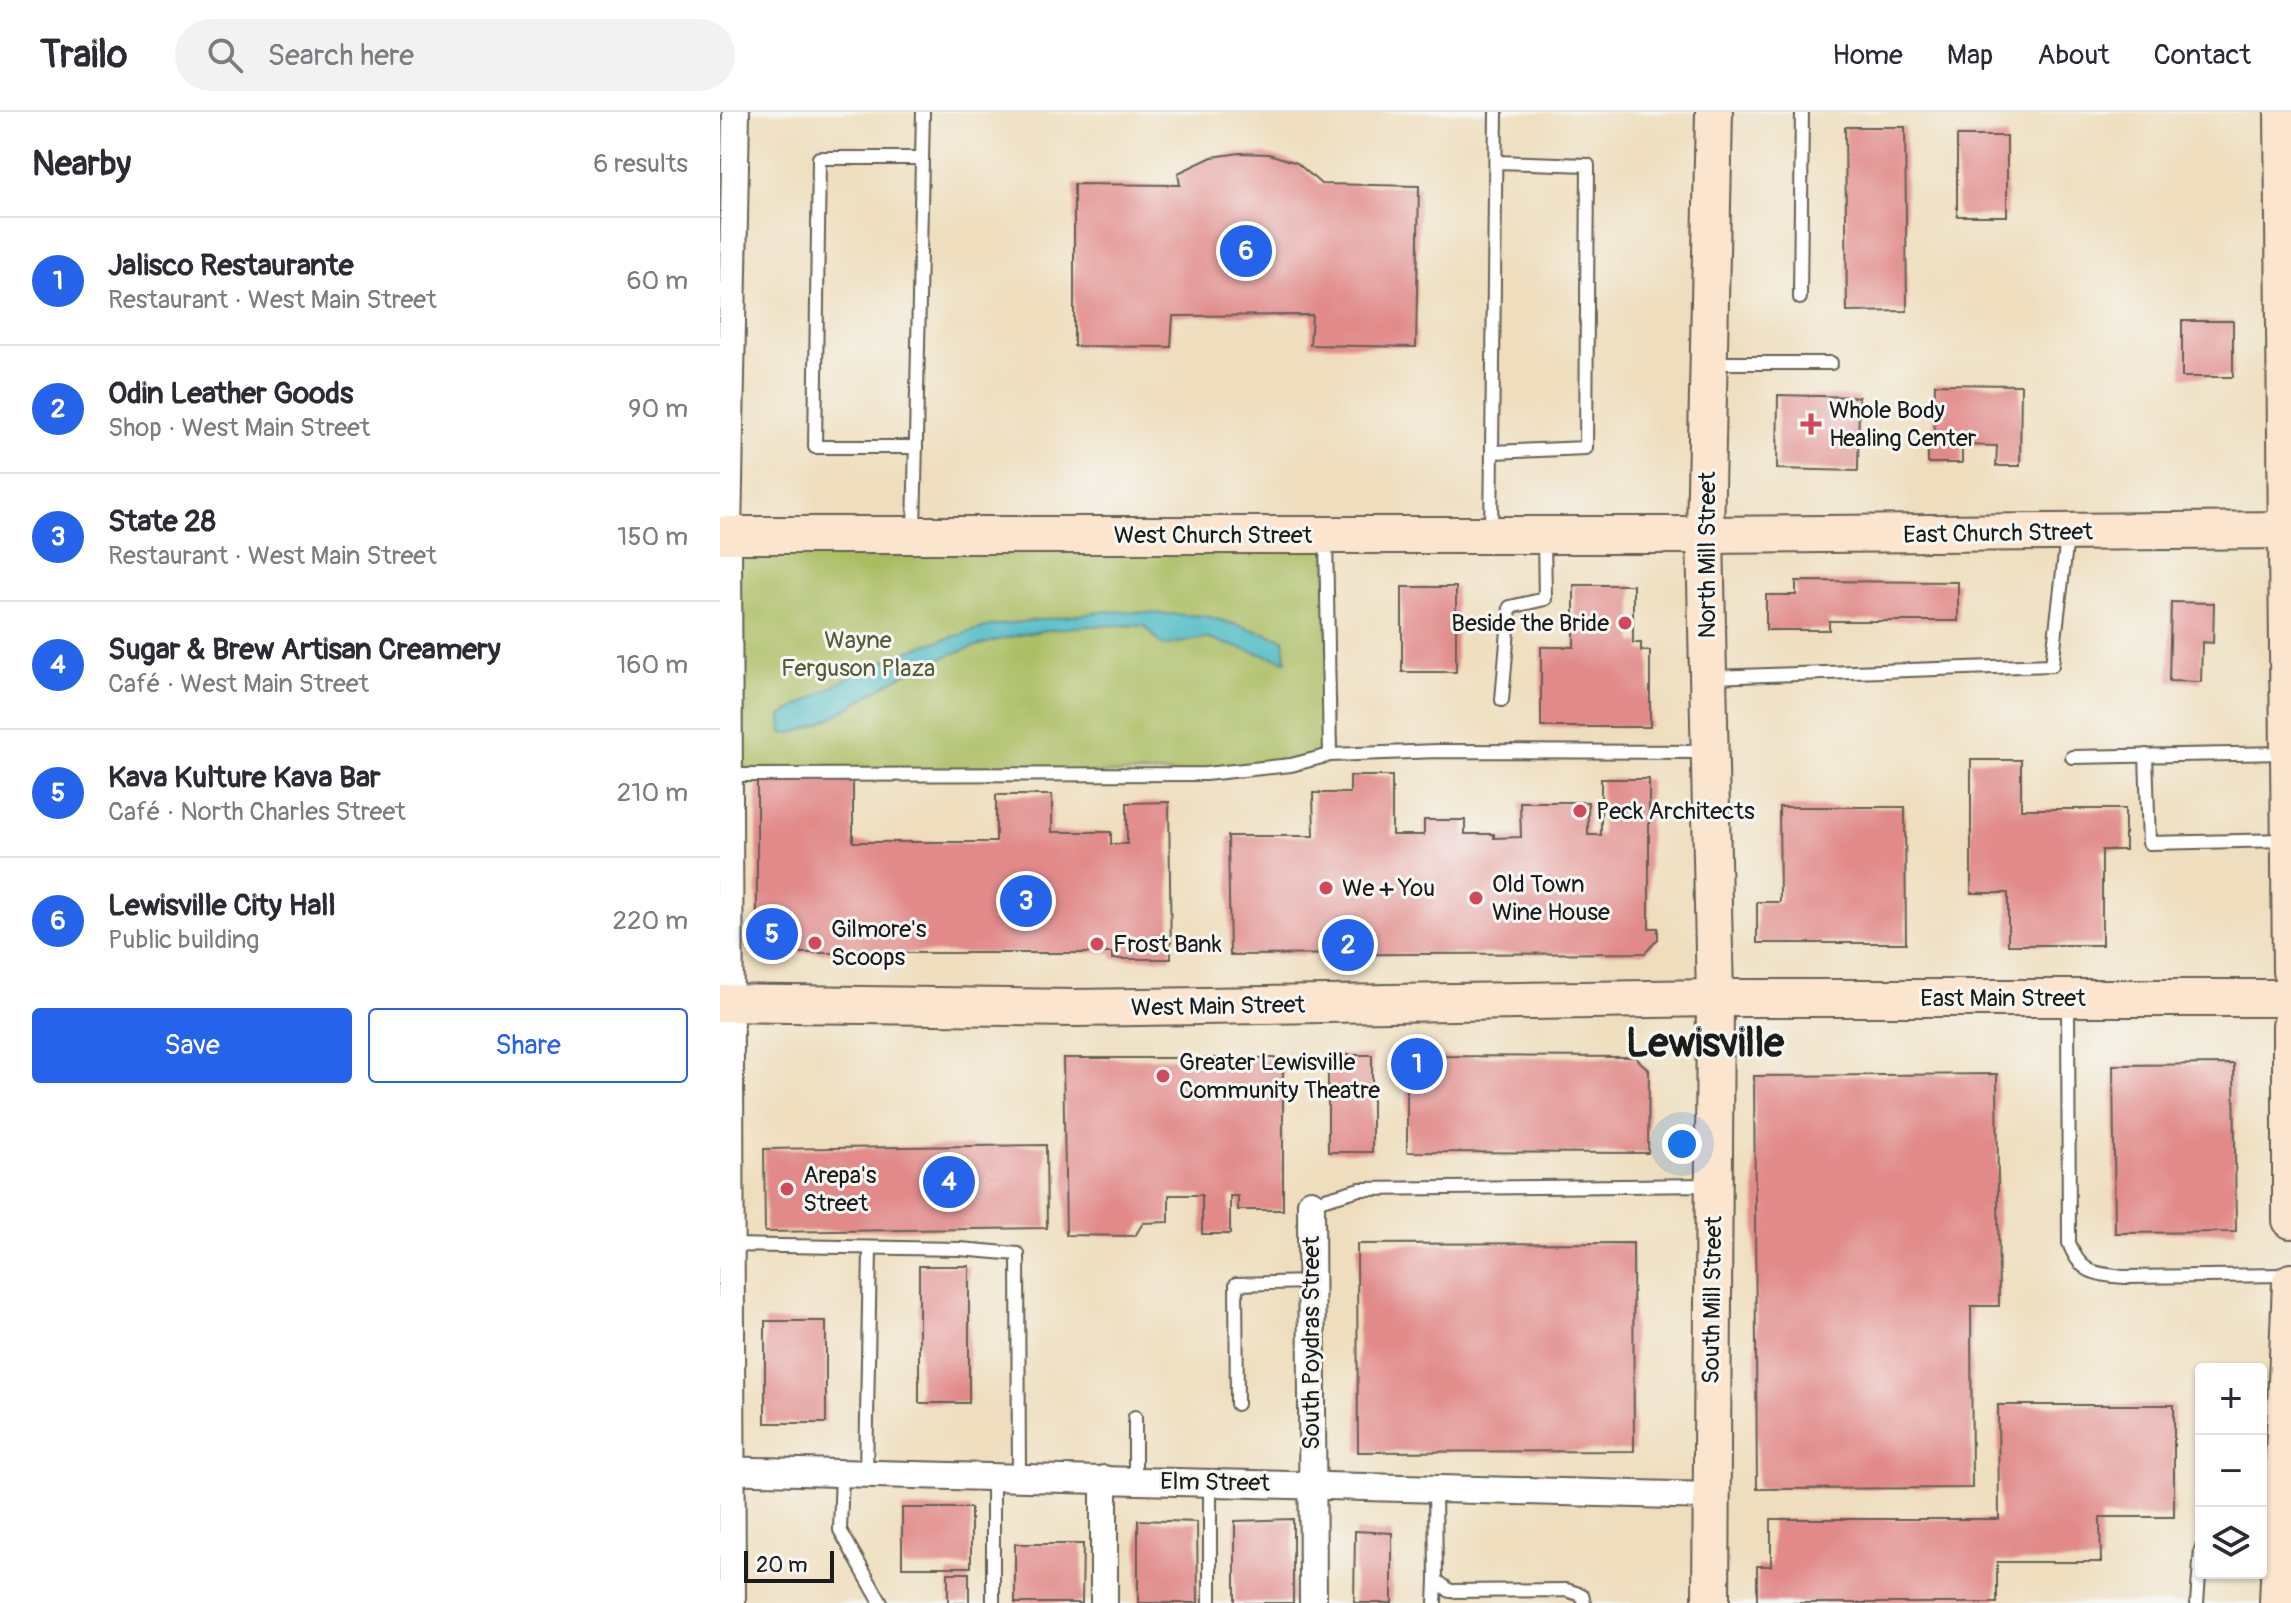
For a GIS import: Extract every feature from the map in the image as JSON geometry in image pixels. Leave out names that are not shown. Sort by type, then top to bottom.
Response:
[{"type":"main road","name":"North Mill Street","points":[[1714,112],[1705,535],[1715,998]]},
{"type":"main road","points":[[2283,112],[2291,971]]},
{"type":"main road","name":"East Church Street","points":[[1705,535],[2289,530]]},
{"type":"main road","name":"West Church Street","points":[[724,535],[1705,535]]},
{"type":"main road","name":"East Main Street","points":[[1715,998],[2291,998]]},
{"type":"main road","name":"West Main Street","points":[[724,1003],[1091,1008],[1715,998]]},
{"type":"main road","name":"South Mill Street","points":[[1711,1603],[1715,998]]},
{"type":"main road","points":[[2291,1025],[2291,1220]]},
{"type":"main road","points":[[2282,1597],[2278,1444],[2288,1404],[2291,1282]]},
{"type":"street","points":[[732,1603],[726,1470],[730,1245],[724,1003],[729,775],[724,535],[726,297],[736,112]]},
{"type":"street","name":"South Poydras Street","points":[[1311,1203],[1313,1603]]},
{"type":"street","name":"Elm Street","points":[[726,1470],[1711,1496]]},
{"type":"street","points":[[1104,1479],[1104,1603]]},
{"type":"lane","points":[[914,535],[923,112]]},
{"type":"lane","points":[[1491,534],[1496,112]]},
{"type":"lane","points":[[1800,298],[1802,112]]},
{"type":"lane","points":[[916,447],[815,447],[819,158],[922,158]]},
{"type":"lane","points":[[1492,452],[1586,448],[1588,165],[1496,162]]},
{"type":"lane","points":[[1709,363],[1831,363]]},
{"type":"lane","points":[[1708,677],[2052,665],[2068,532]]},
{"type":"lane","points":[[1502,700],[1510,607],[1545,599],[1544,535]]},
{"type":"lane","points":[[1326,536],[1330,755]]},
{"type":"lane","points":[[729,775],[1205,774],[1291,765],[1330,755],[1438,751],[1710,752]]},
{"type":"lane","points":[[2072,757],[2289,753]]},
{"type":"lane","points":[[2146,755],[2149,843],[2290,840]]},
{"type":"lane","points":[[2068,998],[2069,1243],[2076,1262],[2097,1274],[2124,1277],[2291,1275]]},
{"type":"lane","points":[[1311,1203],[1360,1189],[1713,1185]]},
{"type":"lane","points":[[730,1245],[870,1250],[960,1249],[1018,1254],[1006,1477],[993,1603]]},
{"type":"lane","points":[[870,1250],[854,1474],[840,1530],[881,1603]]},
{"type":"lane","points":[[1237,1404],[1236,1284],[1310,1282]]},
{"type":"lane","points":[[1135,1417],[1135,1480]]},
{"type":"lane","points":[[1210,1481],[1210,1603]]},
{"type":"lane","points":[[1435,1487],[1435,1603]]},
{"type":"lane","points":[[2197,1603],[2199,1579]]},
{"type":"lane","points":[[1436,1580],[1450,1591],[1566,1590],[1582,1595],[1584,1603]]},
{"type":"green space","name":"Wayne Ferguson Plaza","points":[[728,535],[1326,536],[1330,755],[1229,773],[729,775]]},
{"type":"water","points":[[1109,611],[1207,616],[1284,639],[1286,661],[1205,638],[1163,646],[1145,626],[1083,627],[1023,634],[935,660],[813,727],[782,734],[781,716],[866,668],[925,645],[990,626]]},
{"type":"building","points":[[1845,127],[1905,127],[1907,311],[1847,312]]},
{"type":"building","points":[[1957,136],[2007,136],[2007,216],[1957,216]]},
{"type":"building","points":[[1240,153],[1269,154],[1297,163],[1321,184],[1419,186],[1416,347],[1310,345],[1312,315],[1173,316],[1171,347],[1074,346],[1074,184],[1180,185],[1178,173],[1212,157]]},
{"type":"building","points":[[2182,321],[2233,321],[2233,377],[2182,377]]},
{"type":"building","points":[[1935,384],[2021,385],[2020,466],[1996,466],[1997,446],[1962,445],[1962,463],[1928,463],[1928,436],[1934,436]]},
{"type":"building","points":[[1778,395],[1859,397],[1858,471],[1777,469]]},
{"type":"building","points":[[1796,581],[1958,582],[1958,621],[1829,621],[1829,630],[1766,630],[1766,595],[1796,595]]},
{"type":"building","points":[[1574,585],[1633,585],[1633,643],[1641,643],[1641,651],[1650,651],[1650,727],[1541,727],[1541,647],[1574,647]]},
{"type":"building","points":[[1402,587],[1456,587],[1456,672],[1402,672]]},
{"type":"building","points":[[2171,602],[2214,603],[2213,643],[2202,642],[2201,682],[2169,681]]},
{"type":"building","points":[[1971,760],[2021,760],[2021,809],[2125,809],[2125,850],[2102,850],[2102,945],[2008,945],[2008,893],[1971,893]]},
{"type":"building","points":[[1350,776],[1392,776],[1392,835],[1424,835],[1424,820],[1465,820],[1465,834],[1494,834],[1494,838],[1521,837],[1520,802],[1588,802],[1588,835],[1601,835],[1601,779],[1649,779],[1649,928],[1658,928],[1658,939],[1645,953],[1230,955],[1228,836],[1314,836],[1313,793],[1350,793]]},
{"type":"building","points":[[757,779],[853,779],[853,842],[996,842],[996,795],[1052,795],[1052,832],[1111,832],[1111,844],[1127,844],[1127,803],[1169,802],[1171,959],[1112,959],[1112,953],[757,953]]},
{"type":"building","points":[[1779,807],[1905,807],[1906,943],[1757,943],[1757,902],[1780,902]]},
{"type":"building","points":[[1339,1055],[1372,1055],[1372,1152],[1328,1152],[1328,1066]]},
{"type":"building","points":[[1407,1056],[1635,1057],[1649,1070],[1648,1153],[1407,1152]]},
{"type":"building","points":[[1063,1058],[1283,1058],[1283,1210],[1238,1210],[1238,1196],[1230,1196],[1230,1234],[1202,1234],[1202,1195],[1169,1195],[1169,1222],[1143,1223],[1135,1236],[1066,1235]]},
{"type":"building","points":[[2234,1064],[2236,1232],[2115,1233],[2113,1065]]},
{"type":"building","points":[[1997,1074],[1999,1306],[1971,1306],[1972,1488],[1757,1489],[1754,1076]]},
{"type":"building","points":[[1046,1145],[1047,1228],[765,1232],[764,1149]]},
{"type":"building","points":[[1633,1243],[1634,1451],[1358,1452],[1357,1244]]},
{"type":"building","points":[[919,1266],[969,1266],[969,1403],[919,1403]]},
{"type":"building","points":[[765,1321],[826,1321],[826,1423],[765,1423]]},
{"type":"building","points":[[1998,1405],[2174,1405],[2174,1517],[2100,1517],[2101,1562],[1997,1562],[1997,1603],[1757,1603],[1757,1566],[1771,1566],[1771,1519],[1999,1519]]},
{"type":"building","points":[[902,1508],[971,1508],[971,1567],[902,1567]]},
{"type":"building","points":[[1293,1519],[1293,1603],[1235,1603],[1235,1521]]},
{"type":"building","points":[[1138,1520],[1197,1522],[1198,1603],[1138,1603]]},
{"type":"building","points":[[1355,1531],[1392,1533],[1392,1603],[1354,1603]]},
{"type":"building","points":[[1015,1544],[1083,1544],[1082,1603],[1015,1603]]},
{"type":"building","points":[[948,1573],[969,1573],[969,1603],[948,1603]]},
{"type":"place","name":"Lewisville City Hall","points":[[1246,251]]},
{"type":"place","name":"Whole Body Healing Center","points":[[1811,424]]},
{"type":"place","name":"Beside the Bride","points":[[1625,623]]},
{"type":"place","name":"Peck Architects","points":[[1580,811]]},
{"type":"place","name":"We + You","points":[[1326,888]]},
{"type":"place","name":"Old Town Wine House","points":[[1476,898]]},
{"type":"place","name":"State 28","points":[[1026,901]]},
{"type":"place","name":"Kava Kulture Kava Bar","points":[[772,934]]},
{"type":"place","name":"Gilmore's Scoops","points":[[815,943]]},
{"type":"place","name":"Frost Bank","points":[[1097,944]]},
{"type":"place","name":"Odin Leather Goods","points":[[1348,945]]},
{"type":"place","name":"Jalisco Restaurante","points":[[1417,1064]]},
{"type":"place","name":"Greater Lewisville Community Theatre","points":[[1163,1076]]},
{"type":"place","name":"Sugar & Brew Artisan Creamery","points":[[949,1182]]},
{"type":"place","name":"Arepa's Street","points":[[787,1189]]},
{"type":"district","name":"Lewisville","points":[[1705,1042]]}]
